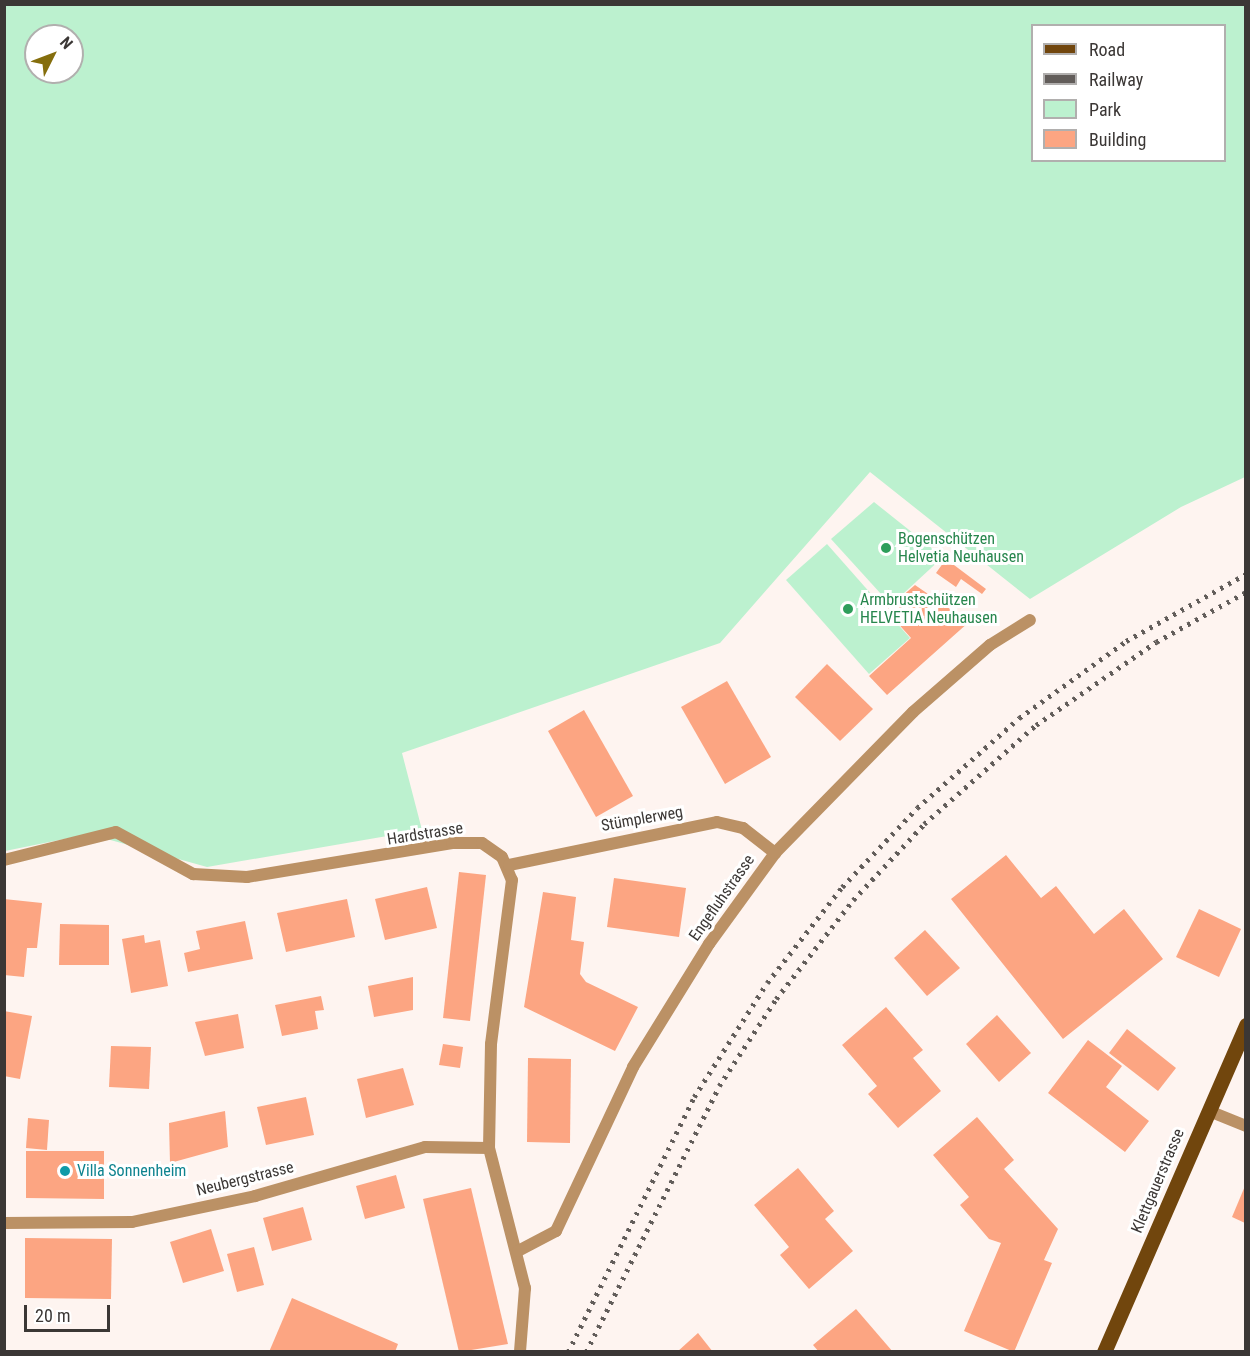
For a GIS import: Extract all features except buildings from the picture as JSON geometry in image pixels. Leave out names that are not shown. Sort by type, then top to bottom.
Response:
[{"type":"main road","name":"Klettgauerstrasse","points":[[1104,1352],[1245,1025]]},
{"type":"street","name":"Engefluhstrasse","points":[[518,1251],[556,1232],[633,1067],[709,944],[775,853],[914,712],[990,645],[1030,620]]},
{"type":"street","name":"Stümplerweg","points":[[509,866],[717,822],[743,828],[775,853]]},
{"type":"street","name":"Hardstrasse","points":[[4,860],[116,832],[193,874],[247,877],[452,843],[482,843],[509,866]]},
{"type":"street","points":[[509,866],[512,880],[491,1044],[489,1148],[518,1251],[525,1288],[520,1352]]},
{"type":"street","points":[[1209,1111],[1245,1126]]},
{"type":"street","name":"Neubergstrasse","points":[[4,1222],[132,1222],[255,1196],[425,1147],[489,1148]]},
{"type":"green space","points":[[5,5],[1245,5],[1245,477],[1181,507],[1030,599],[870,472],[720,643],[402,753],[422,830],[207,867],[89,834],[5,851]]},
{"type":"green space","name":"Bogenschützen Helvetia Neuhausen","points":[[874,502],[943,557],[891,605],[831,539]]},
{"type":"green space","name":"Armbrustschützen HELVETIA Neuhausen","points":[[827,544],[910,638],[869,674],[786,580]]},
{"type":"railway","points":[[568,1352],[694,1097],[767,983],[842,887],[917,808],[1019,718],[1126,641],[1246,574]]},
{"type":"railway","points":[[586,1352],[719,1086],[776,999],[853,900],[924,824],[1036,725],[1156,642],[1246,592]]},
{"type":"place","name":"Bogenschützen Helvetia Neuhausen","points":[[886,548]]},
{"type":"place","name":"Armbrustschützen HELVETIA Neuhausen","points":[[848,609]]},
{"type":"place","name":"Villa Sonnenheim","points":[[65,1171]]}]
